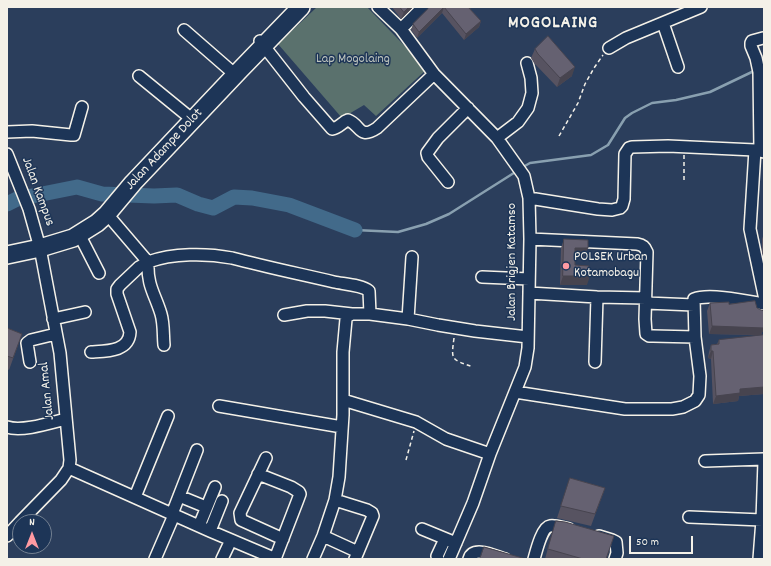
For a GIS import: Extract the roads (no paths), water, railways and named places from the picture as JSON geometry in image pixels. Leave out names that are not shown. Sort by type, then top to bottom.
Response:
[{"type":"highway","name":"Jalan Adampe Dolot","points":[[130,182],[262,43],[292,7]]},
{"type":"highway","name":"Jalan Adampe Dolot","points":[[7,248],[59,242],[79,234],[97,223],[130,182],[188,116],[231,71],[301,7]]},
{"type":"highway","name":"Jalan Adampe Dolot","points":[[7,255],[67,232],[81,225],[101,208],[111,206]]},
{"type":"street","name":"Jalan Brigjen Katamso","points":[[378,7],[401,29],[434,74],[497,138],[524,176],[529,198],[530,239],[528,348],[525,367],[490,454],[473,503],[449,559]]},
{"type":"street","points":[[401,29],[423,7]]},
{"type":"street","points":[[609,48],[626,38],[695,8]]},
{"type":"street","points":[[663,23],[678,67]]},
{"type":"street","points":[[184,30],[231,71]]},
{"type":"street","points":[[763,38],[752,41],[751,43],[758,68],[760,151],[750,229],[764,295]]},
{"type":"street","points":[[262,43],[304,97],[332,129],[337,128],[346,120],[349,120],[361,131],[371,132],[434,74]]},
{"type":"street","points":[[497,138],[518,122],[528,108],[532,93],[531,78],[527,63]]},
{"type":"street","points":[[139,76],[188,116]]},
{"type":"street","points":[[7,132],[32,131],[74,135],[82,107]]},
{"type":"street","points":[[448,182],[427,153],[438,138],[468,108]]},
{"type":"street","points":[[529,198],[598,209],[612,210],[620,208],[624,199],[625,154],[629,148],[668,146],[760,151]]},
{"type":"street","name":"Jalan Kampus","points":[[7,154],[29,209],[39,244]]},
{"type":"street","points":[[111,206],[148,262],[149,280],[163,323],[164,345]]},
{"type":"street","points":[[79,234],[99,273]]},
{"type":"street","points":[[530,239],[643,245],[647,252],[646,334],[668,337],[695,337]]},
{"type":"street","name":"Jalan Amal","points":[[39,244],[60,357],[70,460],[69,468]]},
{"type":"street","points":[[91,352],[120,348],[130,338],[130,332],[116,294],[117,290],[120,284],[139,266],[163,258],[187,255],[219,256],[357,286],[368,289],[369,291],[370,314]]},
{"type":"street","points":[[408,319],[412,257]]},
{"type":"street","points":[[482,277],[529,279]]},
{"type":"street","points":[[529,293],[694,304]]},
{"type":"street","points":[[515,392],[625,410],[672,409],[683,406],[695,401],[699,395],[700,376],[695,337],[694,299],[712,296],[764,304]]},
{"type":"street","points":[[595,362],[596,297]]},
{"type":"street","points":[[284,316],[307,311],[370,314],[475,331],[528,337]]},
{"type":"street","points":[[53,319],[85,312]]},
{"type":"street","points":[[313,559],[336,500],[340,469],[344,335],[346,319],[352,314]]},
{"type":"street","points":[[30,362],[27,343],[31,340],[56,334]]},
{"type":"street","points":[[343,400],[416,422],[446,439],[490,454]]},
{"type":"street","points":[[219,406],[342,427]]},
{"type":"street","points":[[135,497],[168,416]]},
{"type":"street","points":[[7,427],[22,428],[39,426],[66,419]]},
{"type":"street","points":[[155,559],[197,450]]},
{"type":"street","points":[[266,458],[240,513],[241,520],[283,539]]},
{"type":"street","points":[[705,461],[764,460],[759,559],[762,559]]},
{"type":"street","points":[[28,514],[61,480],[69,468],[276,559],[299,492],[291,487],[258,474]]},
{"type":"street","points":[[199,526],[215,487]]},
{"type":"street","points":[[179,496],[206,507]]},
{"type":"street","points":[[323,536],[356,555],[374,516],[367,510],[336,500]]},
{"type":"street","points":[[210,531],[222,501]]},
{"type":"street","points":[[689,517],[762,520]]},
{"type":"street","points":[[534,559],[544,530],[546,527],[550,526],[582,532],[616,542],[618,553],[615,559]]},
{"type":"street","points":[[422,529],[456,543]]},
{"type":"street","points":[[438,559],[437,556],[445,539]]},
{"type":"street","points":[[222,559],[231,540]]},
{"type":"street","points":[[469,559],[473,552],[479,551],[505,559]]},
{"type":"waterway","points":[[523,167],[530,163],[591,155],[608,145],[625,118],[632,113],[652,103],[676,100],[710,92],[756,70]]},
{"type":"waterway","points":[[355,230],[398,232],[426,224],[449,214],[517,171]]},
{"type":"waterway","points":[[7,204],[17,199],[77,187],[102,194],[154,196],[177,195],[198,204],[213,208],[234,197],[252,198],[289,205],[355,230]]},
{"type":"place","name":"POLSEK Urban Kotamobagu","points":[[566,266]]},
{"type":"district","name":"MOGOLAING","points":[[553,25]]},
{"type":"park label","name":"Lap Mogolaing","points":[[353,60]]}]
